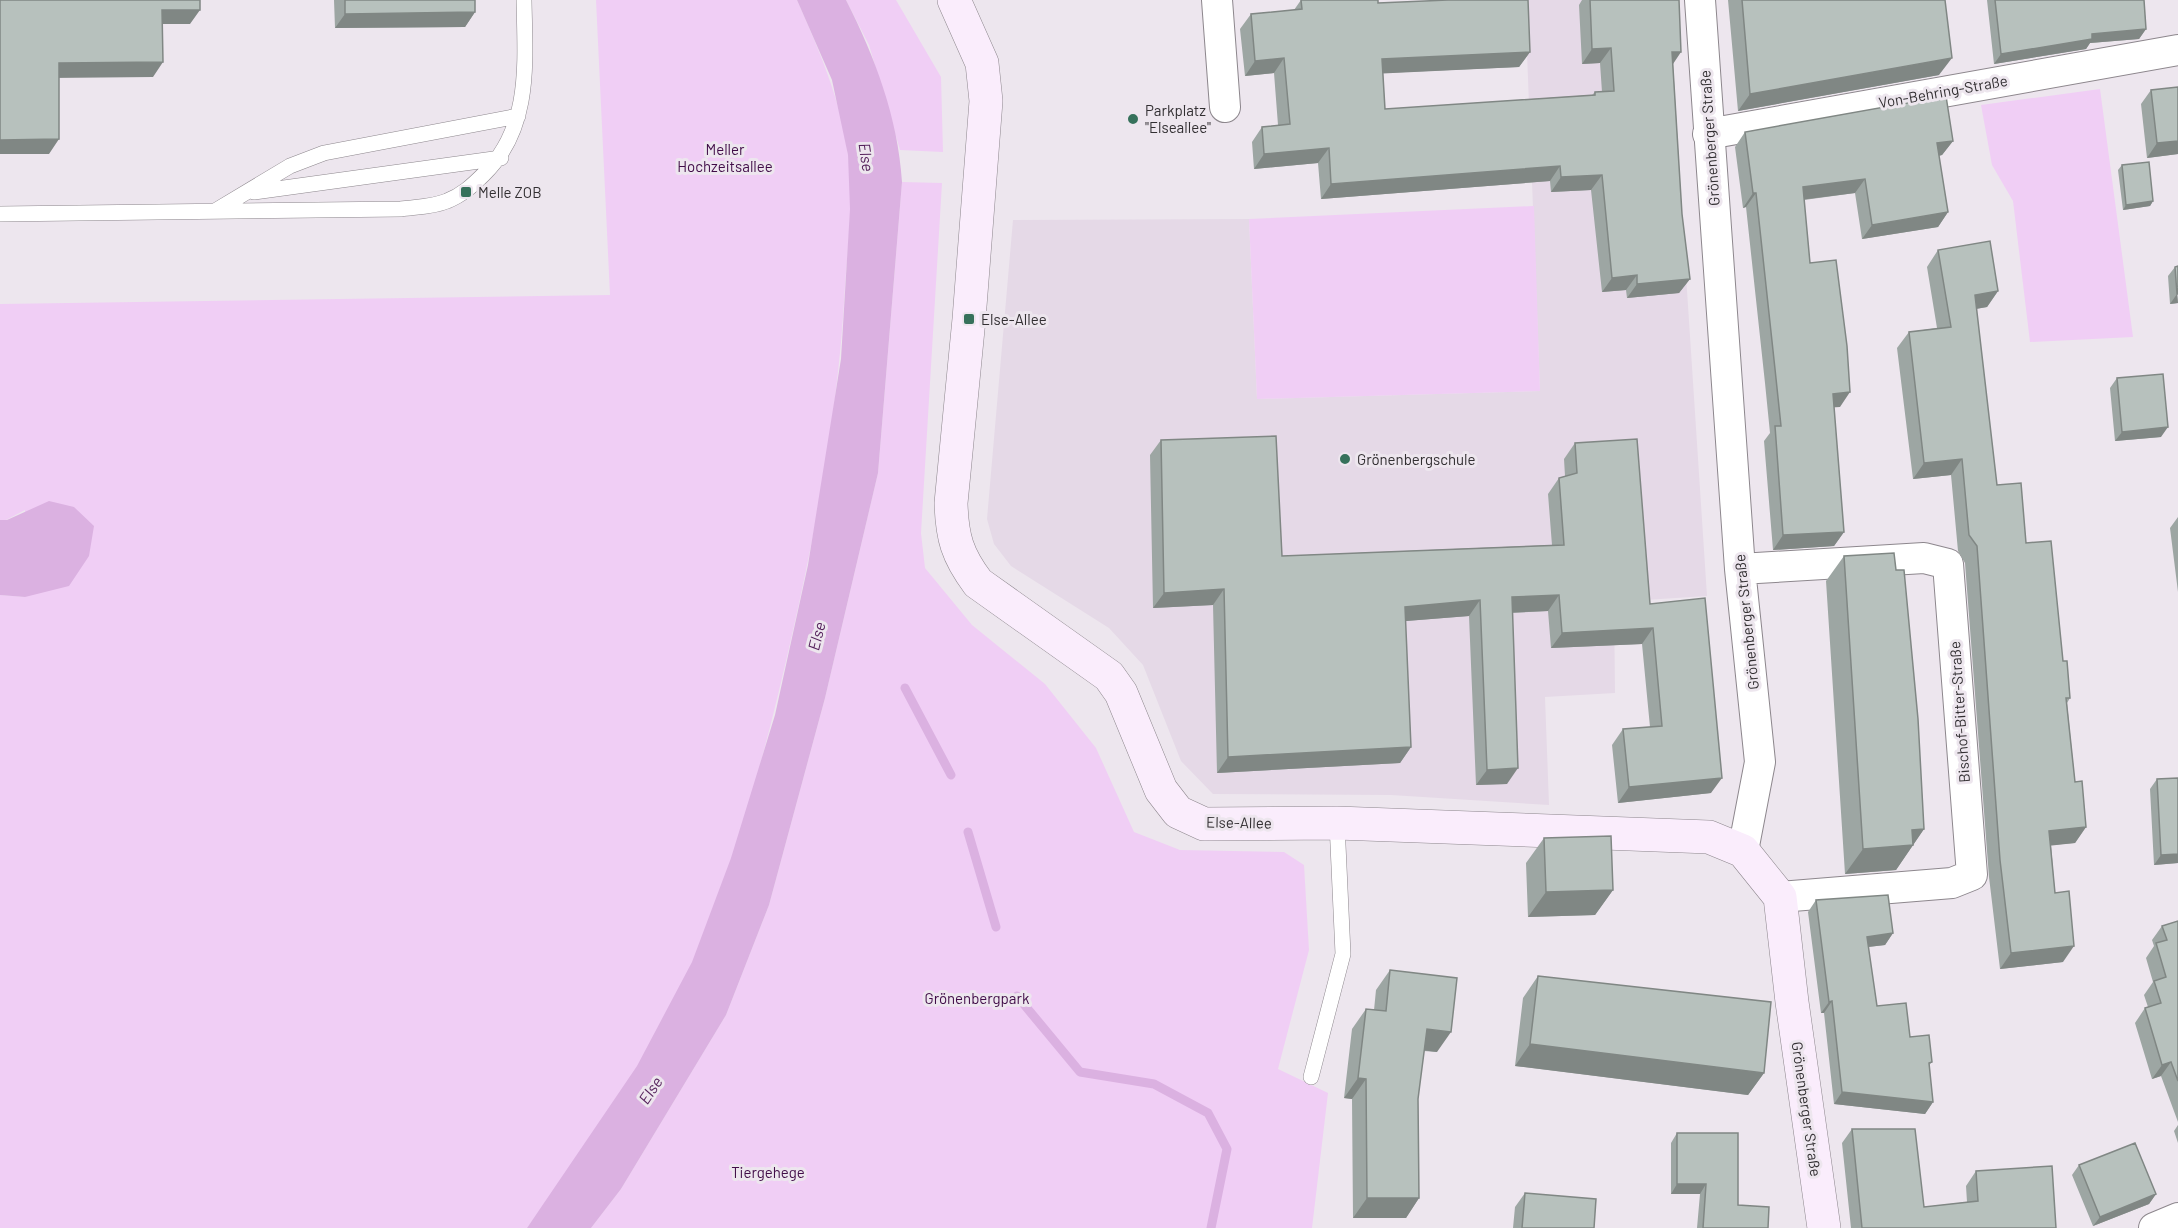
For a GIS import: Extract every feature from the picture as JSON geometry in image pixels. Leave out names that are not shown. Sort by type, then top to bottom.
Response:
[{"type":"street","name":"Else-Allee","points":[[954,0],[982,63],[986,101],[969,319],[951,503],[952,532],[962,562],[978,583],[1109,676],[1121,693],[1161,790],[1178,812],[1204,824],[1337,823],[1709,837],[1743,851]]},
{"type":"street","points":[[1217,0],[1225,107]]},
{"type":"street","name":"Grönenberger Straße","points":[[1700,0],[1740,569],[1760,762],[1743,851]]},
{"type":"street","name":"Von-Behring-Straße","points":[[1708,134],[2178,50]]},
{"type":"street","name":"Bischof-Bitter-Straße","points":[[1740,569],[1924,558],[1948,564],[1972,874],[1952,884],[1780,897]]},
{"type":"street","points":[[1743,851],[1780,897]]},
{"type":"street","name":"Grönenberger Straße","points":[[1780,897],[1792,1002],[1824,1228]]},
{"type":"street","points":[[2154,1228],[2178,1218]]},
{"type":"lane","points":[[0,214],[401,209],[444,203],[466,192],[501,158],[518,116],[524,89],[524,0]]},
{"type":"lane","points":[[212,212],[248,193],[290,166],[324,153],[518,116]]},
{"type":"lane","points":[[248,193],[501,158]]},
{"type":"lane","points":[[1311,1077],[1344,954],[1337,823]]},
{"type":"shaded area","name":"Grönenbergschule","points":[[1525,0],[1668,0],[1707,596],[1614,602],[1615,693],[1545,697],[1549,805],[1391,795],[1213,794],[1181,761],[1143,665],[1109,628],[1011,566],[994,544],[987,519],[1013,220],[1249,219],[1257,399],[1540,391]]},
{"type":"green space","name":"Meller Hochzeitsallee","points":[[596,0],[797,0],[835,95],[845,135],[850,171],[850,220],[838,374],[819,505],[801,592],[772,718],[738,841],[709,922],[677,996],[617,1099],[527,1228],[0,1228],[0,595],[26,597],[25,510],[6,520],[0,520],[0,304],[610,295]]},
{"type":"green space","points":[[846,0],[896,0],[941,77],[943,152],[900,150],[869,45]]},
{"type":"green space","points":[[2100,89],[2133,337],[2030,342],[2013,201],[1992,165],[1981,105]]},
{"type":"green space","name":"Grönenbergpark","points":[[902,182],[942,183],[921,533],[925,568],[972,625],[1045,684],[1096,748],[1134,832],[1180,850],[1284,852],[1304,865],[1309,950],[1278,1069],[1328,1093],[1312,1228],[591,1228],[621,1189],[726,1015],[769,905],[825,698],[878,473]]},
{"type":"green space","points":[[1534,206],[1540,391],[1257,399],[1249,219]]},
{"type":"water","name":"Else","points":[[797,0],[846,0],[883,88],[900,158],[902,182],[878,473],[825,698],[769,905],[726,1015],[621,1189],[591,1228],[527,1228],[637,1066],[692,962],[731,858],[775,715],[808,565],[841,359],[850,209],[848,155],[832,80]]},
{"type":"water","points":[[49,501],[74,507],[94,526],[89,556],[69,586],[25,597],[0,595],[0,520],[7,520]]},
{"type":"building","points":[[0,0],[200,0],[200,10],[162,10],[163,62],[59,63],[59,139],[0,140]]},
{"type":"building","points":[[345,0],[475,0],[475,12],[345,14]]},
{"type":"building","points":[[1301,0],[1378,0],[1378,3],[1528,0],[1530,52],[1382,59],[1385,109],[1595,95],[1595,92],[1614,91],[1611,48],[1592,49],[1590,0],[1679,0],[1681,52],[1672,52],[1682,214],[1690,279],[1637,284],[1637,275],[1612,278],[1602,175],[1561,177],[1560,166],[1331,184],[1329,148],[1264,154],[1262,127],[1290,124],[1284,58],[1255,61],[1251,14],[1302,9]]},
{"type":"building","points":[[1742,0],[1945,0],[1952,58],[1750,94]]},
{"type":"building","points":[[1995,0],[2144,0],[2146,29],[2092,34],[2092,39],[2001,54]]},
{"type":"building","points":[[2178,87],[2178,141],[2157,143],[2151,90]]},
{"type":"building","points":[[1946,96],[1953,141],[1937,143],[1948,212],[1872,225],[1865,179],[1803,187],[1810,263],[1836,260],[1847,346],[1850,392],[1833,394],[1844,532],[1783,535],[1775,426],[1781,426],[1756,193],[1753,193],[1745,132]]},
{"type":"building","points":[[2149,162],[2153,201],[2126,205],[2122,165]]},
{"type":"building","points":[[1990,241],[1998,291],[1975,295],[1997,485],[2021,483],[2026,543],[2051,541],[2063,661],[2067,661],[2070,698],[2066,698],[2075,782],[2082,781],[2086,827],[2049,831],[2055,893],[2069,891],[2074,946],[2011,953],[2000,860],[1977,546],[1969,535],[1962,459],[1924,463],[1909,332],[1951,327],[1938,250]]},
{"type":"building","points":[[2178,266],[2178,294],[2177,294],[2175,267]]},
{"type":"building","points":[[2163,374],[2168,427],[2122,432],[2117,378]]},
{"type":"building","points":[[1276,436],[1282,556],[1564,545],[1559,478],[1577,473],[1575,443],[1637,439],[1650,604],[1705,598],[1722,778],[1629,787],[1623,729],[1662,726],[1653,628],[1562,633],[1559,595],[1512,597],[1518,768],[1487,770],[1480,600],[1405,607],[1411,747],[1228,757],[1224,589],[1164,593],[1161,440]]},
{"type":"building","points":[[1894,553],[1896,570],[1904,570],[1918,719],[1924,829],[1912,830],[1913,845],[1863,849],[1844,556]]},
{"type":"building","points":[[2178,778],[2178,854],[2161,855],[2157,779]]},
{"type":"building","points":[[1611,836],[1613,890],[1546,892],[1544,838]]},
{"type":"building","points":[[1888,895],[1893,933],[1867,937],[1877,1006],[1906,1003],[1910,1037],[1929,1035],[1933,1102],[1842,1092],[1832,1001],[1829,1002],[1816,900]]},
{"type":"building","points":[[2178,921],[2178,1081],[2171,1062],[2162,1065],[2145,1008],[2161,1003],[2154,981],[2166,977],[2156,943],[2167,940],[2162,926]]},
{"type":"building","points":[[1390,970],[1457,978],[1451,1032],[1427,1029],[1418,1099],[1419,1198],[1367,1198],[1366,1079],[1358,1078],[1366,1009],[1386,1011]]},
{"type":"building","points":[[1538,976],[1771,1002],[1764,1073],[1530,1044]]},
{"type":"building","points":[[1852,1129],[1915,1129],[1924,1207],[1978,1201],[1976,1171],[2052,1166],[2056,1228],[1862,1228]]},
{"type":"building","points":[[1677,1133],[1738,1133],[1738,1205],[1769,1207],[1768,1228],[1703,1228],[1706,1184],[1677,1184]]},
{"type":"building","points":[[2135,1143],[2156,1194],[2100,1217],[2079,1165]]},
{"type":"building","points":[[1525,1193],[1596,1199],[1594,1228],[1522,1228]]},
{"type":"waterway","points":[[905,688],[951,775]]},
{"type":"waterway","points":[[968,832],[996,927]]},
{"type":"waterway","points":[[1017,996],[1080,1072],[1154,1084],[1208,1113],[1227,1149],[1211,1228]]},
{"type":"place","name":"Parkplatz \"Elseallee\"","points":[[1133,119]]},
{"type":"place","name":"Melle ZOB","points":[[466,192]]},
{"type":"place","name":"Else-Allee","points":[[969,319]]},
{"type":"place","name":"Grönenbergschule","points":[[1345,459]]},
{"type":"park label","name":"Tiergehege","points":[[768,1172]]}]
